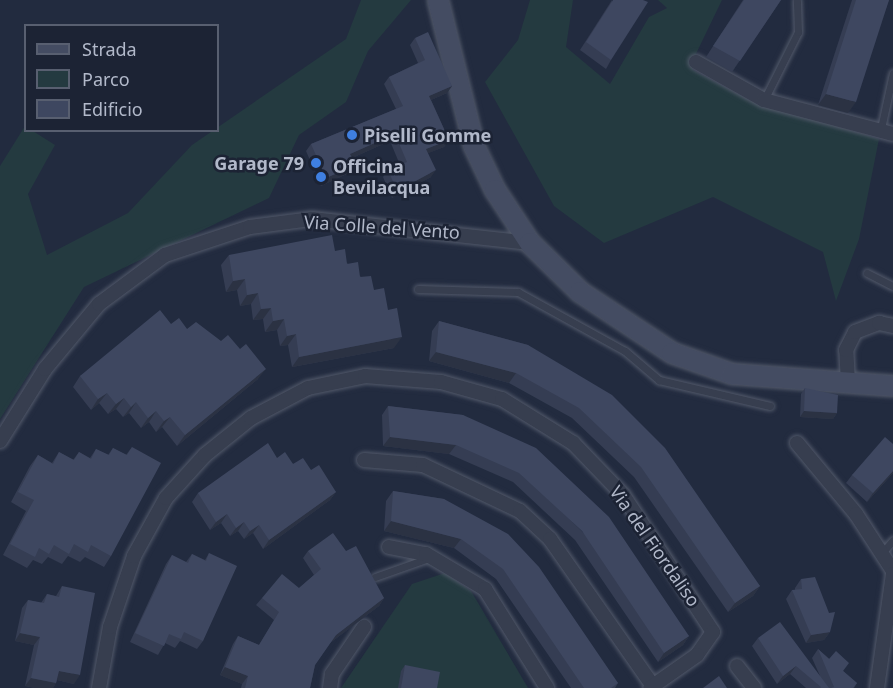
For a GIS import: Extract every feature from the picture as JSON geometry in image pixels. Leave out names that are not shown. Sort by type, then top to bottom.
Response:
[{"type":"main road","points":[[438,0],[474,146],[495,190],[530,243],[618,322],[672,353],[732,374],[893,386]]},
{"type":"street","points":[[696,62],[764,100],[886,133]]},
{"type":"street","name":"Via Colle del Vento","points":[[0,441],[45,369],[99,304],[165,255],[250,227],[312,219],[530,243]]},
{"type":"street","points":[[848,383],[846,350],[855,332],[879,323],[893,326]]},
{"type":"street","name":"Via del Fiordaliso","points":[[99,688],[110,627],[134,556],[166,498],[205,455],[251,418],[308,388],[363,376],[441,382],[502,399],[573,443],[623,495],[713,632],[697,655],[651,687]]},
{"type":"street","points":[[797,442],[893,573],[877,688]]},
{"type":"street","points":[[364,460],[423,465],[520,511],[550,539],[651,687]]},
{"type":"street","points":[[389,547],[432,557],[485,589],[547,688]]},
{"type":"street","points":[[330,688],[332,674],[364,627]]},
{"type":"street","points":[[737,666],[754,688]]},
{"type":"lane","points":[[764,100],[798,32],[797,0]]},
{"type":"lane","points":[[886,133],[893,73]]},
{"type":"lane","points":[[867,273],[893,286]]},
{"type":"lane","points":[[418,289],[518,292],[624,351],[659,380],[770,406]]},
{"type":"lane","points":[[881,554],[893,540]]},
{"type":"lane","points":[[375,577],[432,557]]},
{"type":"green space","points":[[361,0],[411,0],[368,51],[346,102],[299,135],[269,198],[84,287],[0,419],[0,166],[24,128],[24,132],[34,132],[55,145],[28,194],[47,255],[128,213],[192,145],[211,132],[219,132],[219,126],[346,39]]},
{"type":"green space","points":[[530,0],[573,0],[566,47],[610,84],[649,17],[667,8],[658,0],[722,0],[693,60],[693,70],[749,100],[879,139],[859,239],[836,301],[823,252],[713,197],[604,243],[554,206],[485,82],[518,40]]},
{"type":"green space","points":[[445,573],[471,591],[528,688],[341,688],[412,584]]},
{"type":"building","points":[[613,0],[648,2],[611,60],[586,42]]},
{"type":"building","points":[[744,0],[781,0],[740,61],[713,46]]},
{"type":"building","points":[[856,0],[889,0],[856,102],[826,94]]},
{"type":"building","points":[[428,32],[452,86],[429,96],[449,140],[426,149],[436,170],[397,191],[388,170],[407,162],[395,134],[350,154],[356,165],[326,178],[311,144],[403,106],[389,77],[425,60],[415,38]]},
{"type":"building","points":[[332,235],[335,251],[345,249],[347,264],[358,262],[360,277],[371,276],[374,290],[384,288],[388,310],[397,308],[402,337],[299,357],[296,334],[287,336],[284,319],[273,321],[271,308],[261,309],[258,293],[247,295],[245,279],[233,281],[229,255]]},
{"type":"building","points":[[160,310],[171,324],[179,318],[187,329],[196,322],[221,341],[228,335],[240,349],[246,344],[266,369],[185,435],[170,417],[164,421],[156,411],[148,418],[136,402],[131,407],[124,398],[116,404],[107,393],[98,399],[80,376]]},
{"type":"building","points":[[439,321],[528,345],[612,395],[665,448],[760,586],[735,603],[641,467],[579,408],[516,373],[436,352]]},
{"type":"building","points":[[805,388],[838,395],[837,413],[804,411]]},
{"type":"building","points":[[388,406],[463,415],[536,448],[609,517],[689,636],[664,653],[582,531],[519,473],[456,445],[390,437]]},
{"type":"building","points":[[885,437],[893,444],[893,471],[873,493],[852,475]]},
{"type":"building","points":[[268,443],[277,458],[285,452],[293,464],[303,458],[311,470],[319,465],[336,492],[269,540],[259,525],[250,531],[244,522],[236,528],[227,514],[216,522],[198,493]]},
{"type":"building","points":[[132,447],[161,463],[111,556],[91,545],[88,552],[74,544],[69,554],[54,545],[49,554],[39,548],[35,557],[10,544],[34,500],[18,492],[38,455],[53,464],[59,452],[74,460],[79,452],[91,459],[96,449],[109,455],[113,448],[127,455]]},
{"type":"building","points":[[393,491],[444,499],[508,534],[539,567],[618,683],[611,688],[584,688],[503,569],[461,539],[391,521]]},
{"type":"building","points":[[333,533],[346,551],[356,546],[384,598],[336,635],[315,665],[310,688],[245,688],[248,676],[225,667],[238,636],[259,645],[279,612],[262,598],[282,574],[299,588],[321,569],[308,551]]},
{"type":"building","points":[[209,553],[237,566],[203,641],[184,632],[181,639],[169,634],[164,646],[135,633],[172,555],[188,563],[192,554],[206,561]]},
{"type":"building","points":[[815,577],[829,613],[835,612],[830,632],[811,635],[792,590],[802,589],[801,579]]},
{"type":"building","points":[[62,586],[95,593],[80,675],[59,671],[56,683],[31,678],[40,637],[20,633],[28,600],[44,603],[47,594],[59,597]]},
{"type":"building","points":[[780,622],[829,688],[820,688],[796,666],[783,676],[758,638]]},
{"type":"building","points":[[818,649],[829,659],[836,651],[849,663],[843,671],[857,683],[853,688],[831,688],[834,687]]},
{"type":"building","points":[[405,665],[440,672],[437,688],[401,688]]},
{"type":"building","points":[[719,676],[727,688],[703,688]]},
{"type":"place","name":"Piselli Gomme","points":[[352,135]]},
{"type":"place","name":"Garage 79","points":[[316,163]]},
{"type":"place","name":"Officina Bevilacqua","points":[[321,177]]}]
